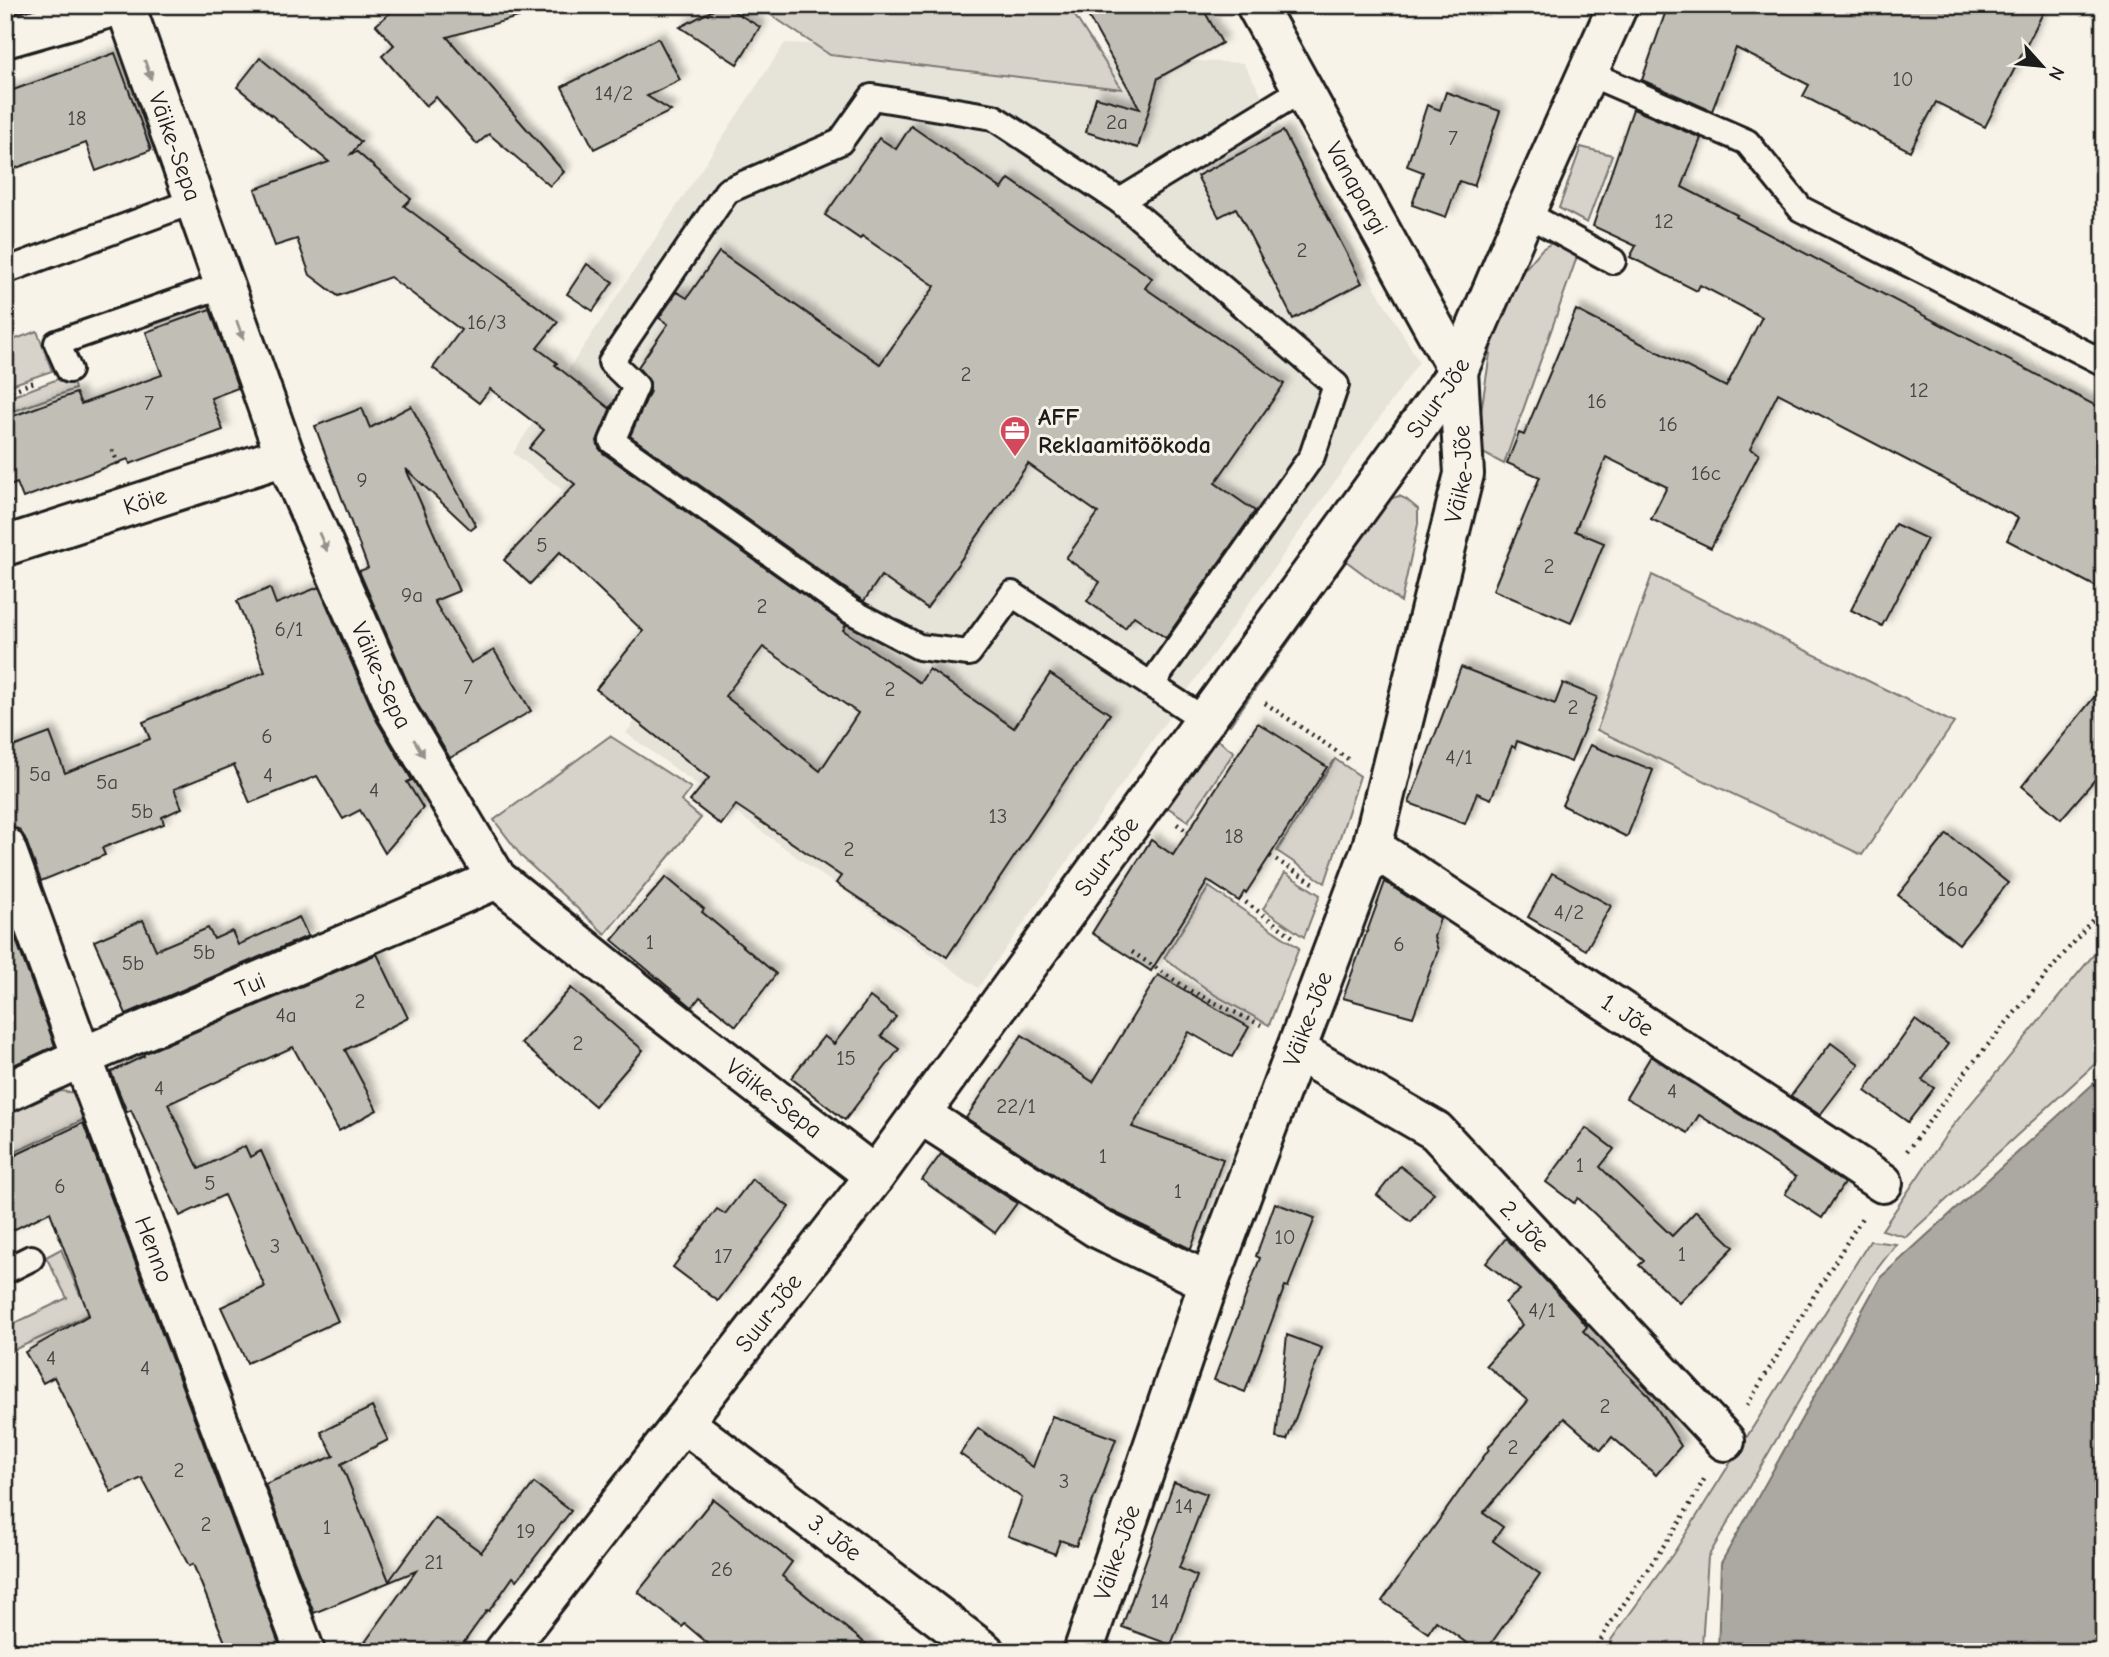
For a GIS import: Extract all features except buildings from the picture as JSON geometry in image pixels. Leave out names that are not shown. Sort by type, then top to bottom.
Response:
[{"type":"street","points":[[5,38],[48,15],[123,5]]},
{"type":"street","name":"Väike-Sepa","points":[[123,5],[285,456],[397,712],[498,879],[660,1010],[875,1176]]},
{"type":"street","name":"Vanapargi","points":[[1256,5],[1458,371]]},
{"type":"street","name":"Suur-Jõe","points":[[504,1652],[875,1176],[1458,371],[1525,212],[1618,5]]},
{"type":"street","name":"Väike-Jõe","points":[[1083,1652],[1209,1282],[1372,847],[1464,474],[1458,371]]},
{"type":"street","name":"Köie","points":[[5,546],[285,456]]},
{"type":"street","name":"Henno","points":[[5,846],[305,1652]]},
{"type":"street","name":"1. Jõe","points":[[1372,847],[1883,1183]]},
{"type":"street","name":"Tui","points":[[5,1093],[82,1057],[498,879]]},
{"type":"street","name":"2. Jõe","points":[[1296,1050],[1436,1131],[1726,1441]]},
{"type":"street","points":[[920,1114],[1097,1228],[1209,1282]]},
{"type":"street","name":"3. Jõe","points":[[683,1422],[985,1652]]},
{"type":"lane","points":[[1588,73],[1747,142],[1801,209],[2104,363]]},
{"type":"lane","points":[[1120,201],[1303,89]]},
{"type":"lane","points":[[1151,685],[1312,456],[1336,384],[1120,201],[993,117],[872,97],[840,142],[727,191],[611,362],[636,386],[612,441],[851,611],[919,647],[969,653],[1012,594],[1151,685],[1205,720]]},
{"type":"lane","points":[[5,271],[194,201]]},
{"type":"lane","points":[[1525,212],[1613,261]]},
{"type":"lane","points":[[69,370],[57,342],[224,285]]},
{"type":"lane","points":[[5,1271],[31,1258]]},
{"type":"path","points":[[112,450],[123,475]]},
{"type":"path","points":[[1256,698],[1355,764]]},
{"type":"path","points":[[1270,856],[1327,891]]},
{"type":"path","points":[[1240,898],[1296,939]]},
{"type":"path","points":[[1594,1652],[1608,1627],[1680,1522],[1726,1441],[1883,1183],[1967,1070],[2104,906]]},
{"type":"path","points":[[1132,951],[1191,991],[1264,1027]]},
{"type":"shaded area","points":[[756,5],[1068,5],[1122,89],[830,55]]},
{"type":"shaded area","points":[[785,43],[1243,63],[1419,362],[978,988],[626,733],[719,607],[513,453]]},
{"type":"shaded area","points":[[1581,147],[1612,155],[1587,223],[1559,208]]},
{"type":"shaded area","points":[[1555,241],[1578,254],[1504,464],[1483,453],[1479,425],[1491,347],[1518,277],[1542,249]]},
{"type":"shaded area","points":[[37,331],[52,371],[5,387],[5,343]]},
{"type":"shaded area","points":[[71,374],[75,389],[5,414],[5,399]]},
{"type":"shaded area","points":[[1399,496],[1418,509],[1418,524],[1401,602],[1346,561],[1230,725],[1226,719],[1377,503]]},
{"type":"shaded area","points":[[1652,575],[1954,723],[1862,855],[1597,730]]},
{"type":"shaded area","points":[[610,736],[691,788],[681,801],[701,818],[605,934],[522,857],[494,820]]},
{"type":"shaded area","points":[[1215,738],[1234,752],[1188,821],[1167,807]]},
{"type":"shaded area","points":[[1335,759],[1360,776],[1325,883],[1277,851]]},
{"type":"shaded area","points":[[1285,873],[1320,895],[1304,937],[1263,909]]},
{"type":"shaded area","points":[[1209,887],[1299,948],[1269,1025],[1215,995],[1164,958]]},
{"type":"shaded area","points":[[2104,942],[2104,1054],[1906,1237],[1882,1230],[1950,1129]]},
{"type":"shaded area","points":[[2104,1074],[2104,1652],[1718,1652],[1721,1563],[1881,1277]]},
{"type":"shaded area","points":[[61,1091],[75,1093],[89,1117],[7,1156],[5,1116]]},
{"type":"shaded area","points":[[1870,1241],[1896,1244],[1871,1277],[1708,1557],[1702,1645],[1698,1652],[1607,1652],[1611,1640],[1673,1554]]},
{"type":"shaded area","points":[[61,1249],[80,1295],[144,1268],[148,1282],[66,1326],[5,1354],[5,1328],[67,1298],[46,1257]]},
{"type":"place","name":"AFF Reklaamitöökoda","points":[[1015,458]]}]
